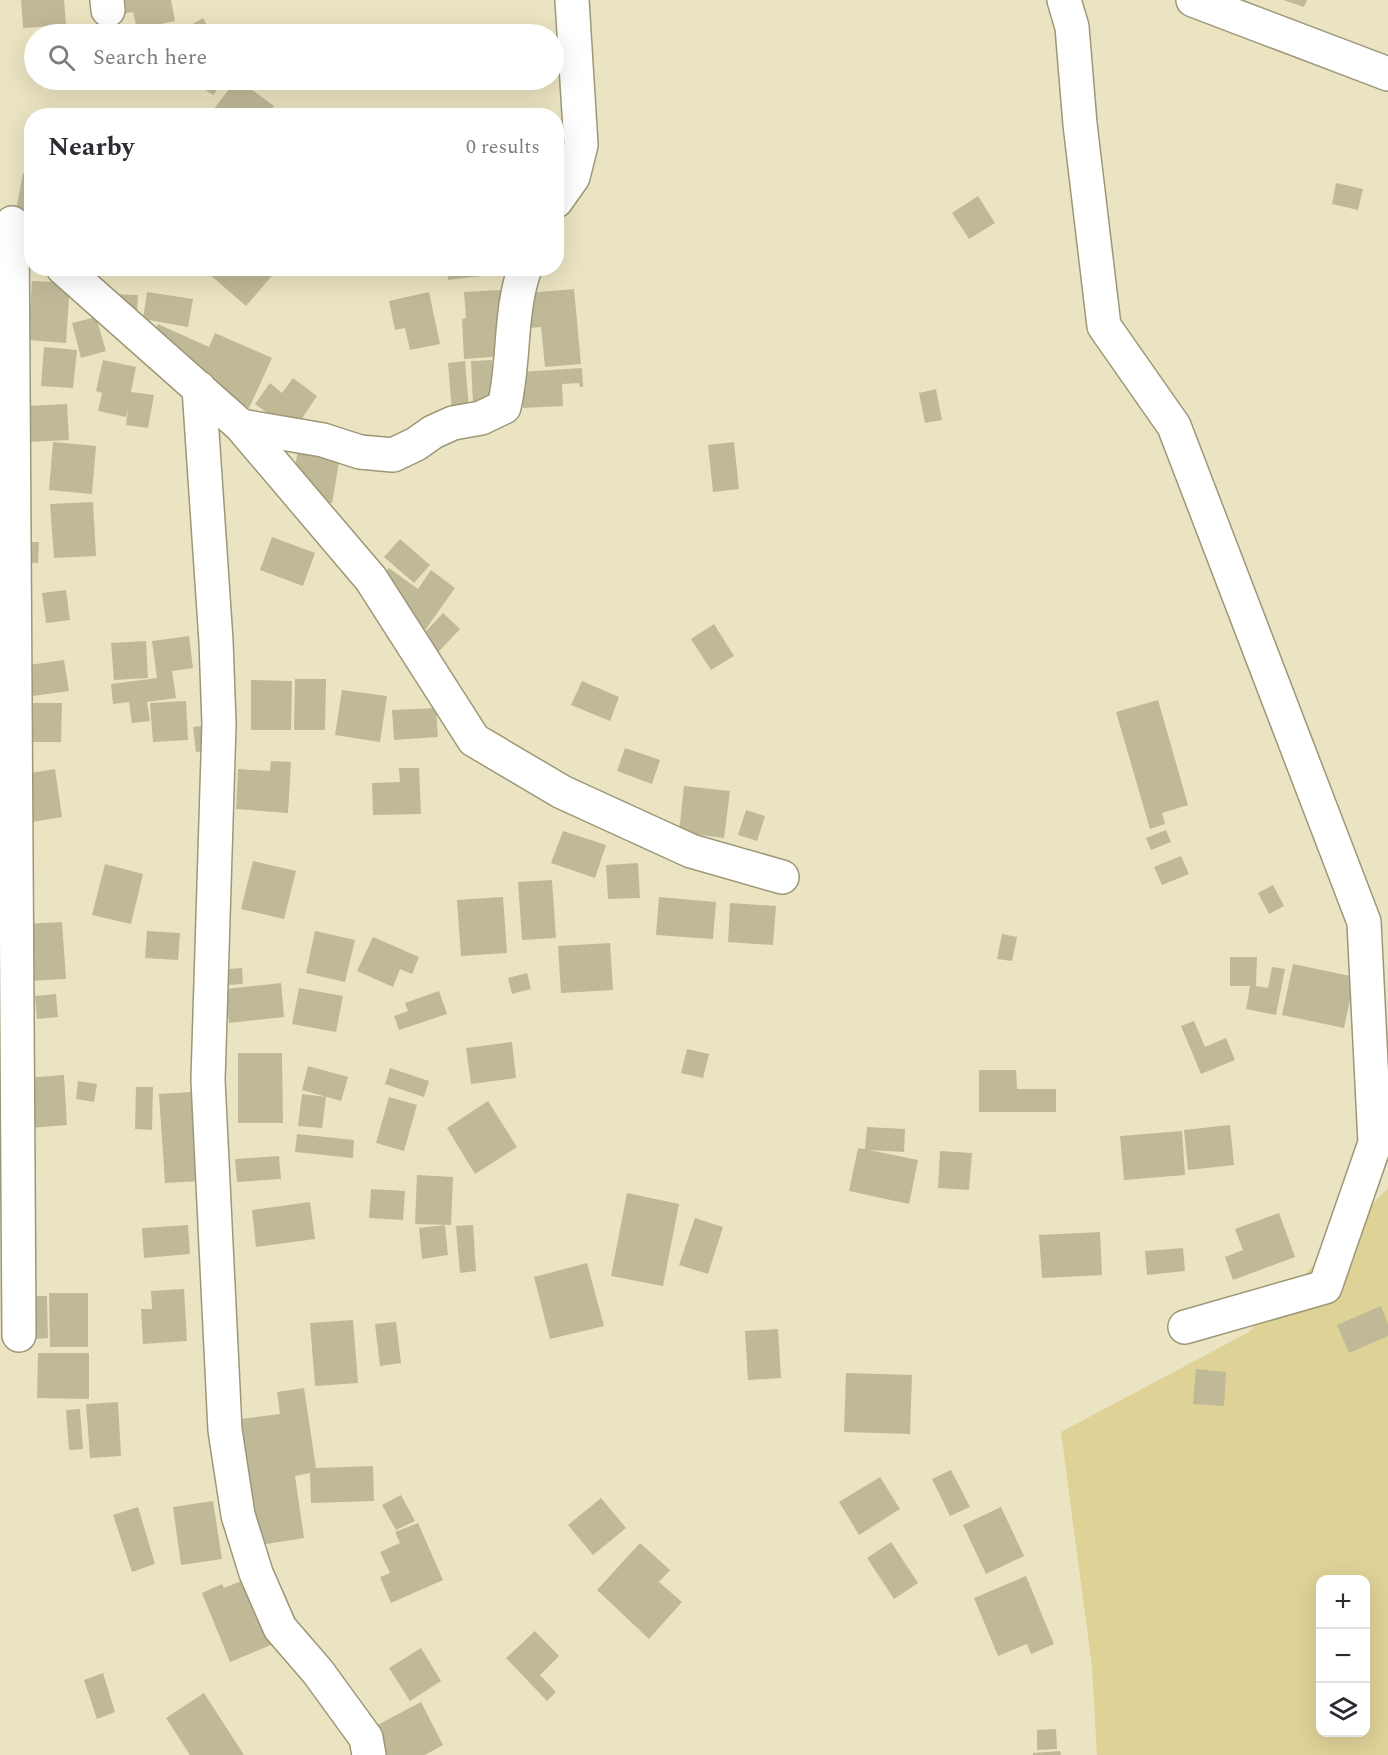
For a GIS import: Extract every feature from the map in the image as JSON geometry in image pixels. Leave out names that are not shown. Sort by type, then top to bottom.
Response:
[{"type":"street","points":[[564,190],[573,177],[581,145],[572,0]]},
{"type":"street","points":[[1064,0],[1072,27],[1080,124],[1104,326],[1174,426],[1364,922],[1375,1143],[1325,1287],[1185,1327]]},
{"type":"street","points":[[1193,0],[1388,74]]},
{"type":"street","points":[[14,229],[19,1335]]},
{"type":"street","points":[[72,276],[242,426],[371,579],[474,740],[562,792],[691,851],[782,877]]},
{"type":"street","points":[[242,426],[323,440],[360,452],[393,455],[453,423],[481,418],[504,407],[509,385],[518,287],[522,276]]},
{"type":"street","points":[[199,388],[216,641],[219,724],[208,1080],[225,1430],[238,1515],[256,1573],[280,1628],[318,1672],[359,1728],[366,1738],[369,1755]]},
{"type":"shaded area","points":[[1388,1188],[1388,1755],[1097,1755],[1092,1667],[1061,1432],[1249,1332]]},
{"type":"building","points":[[21,0],[64,0],[66,24],[24,24],[23,28]]},
{"type":"building","points":[[119,0],[171,0],[175,21],[161,24],[136,24],[133,12],[121,14]]},
{"type":"building","points":[[1283,0],[1307,0],[1304,7]]},
{"type":"building","points":[[203,18],[206,24],[192,24]]},
{"type":"building","points":[[206,90],[217,90],[213,95]]},
{"type":"building","points":[[228,90],[252,90],[274,106],[272,108],[215,108]]},
{"type":"building","points":[[23,173],[24,173],[24,224],[14,222]]},
{"type":"building","points":[[1336,183],[1363,189],[1358,210],[1332,204]]},
{"type":"building","points":[[978,196],[995,223],[969,239],[952,213]]},
{"type":"building","points":[[211,276],[272,276],[246,306]]},
{"type":"building","points":[[448,276],[481,276],[448,280]]},
{"type":"building","points":[[32,281],[70,283],[66,343],[28,340]]},
{"type":"building","points":[[574,289],[581,364],[545,367],[541,327],[530,328],[527,293]]},
{"type":"building","points":[[501,290],[506,356],[464,359],[462,319],[466,318],[464,292]]},
{"type":"building","points":[[147,292],[193,299],[188,327],[143,319]]},
{"type":"building","points":[[429,292],[440,344],[410,350],[405,328],[395,330],[389,301]]},
{"type":"building","points":[[112,294],[138,295],[137,316]]},
{"type":"building","points":[[96,317],[106,351],[81,358],[72,323]]},
{"type":"building","points":[[158,324],[209,347],[215,333],[272,358],[249,408],[142,360]]},
{"type":"building","points":[[44,347],[77,350],[73,388],[41,386]]},
{"type":"building","points":[[103,360],[136,367],[131,392],[154,395],[148,428],[126,425],[128,408],[126,417],[98,411],[102,393],[96,391]]},
{"type":"building","points":[[492,360],[495,402],[473,403],[471,361]]},
{"type":"building","points":[[465,361],[469,409],[452,411],[448,363]]},
{"type":"building","points":[[582,368],[583,387],[580,387],[579,383],[562,384],[563,406],[523,408],[521,372]]},
{"type":"building","points":[[293,378],[317,396],[293,432],[255,404],[270,383],[282,393]]},
{"type":"building","points":[[936,389],[942,420],[925,423],[919,393]]},
{"type":"building","points":[[67,404],[69,440],[28,442],[26,406]]},
{"type":"building","points":[[53,442],[96,446],[92,494],[49,490]]},
{"type":"building","points":[[734,442],[739,489],[713,492],[708,445]]},
{"type":"building","points":[[298,450],[340,457],[332,503],[290,495]]},
{"type":"building","points":[[93,502],[96,556],[54,558],[50,504]]},
{"type":"building","points":[[272,537],[315,553],[303,586],[260,570]]},
{"type":"building","points":[[400,539],[430,565],[414,583],[384,557]]},
{"type":"building","points":[[22,542],[39,542],[38,563],[21,562]]},
{"type":"building","points":[[389,568],[418,589],[431,570],[455,588],[421,636],[368,597]]},
{"type":"building","points":[[66,590],[70,620],[46,623],[42,593]]},
{"type":"building","points":[[443,613],[460,629],[430,661],[413,645]]},
{"type":"building","points":[[714,624],[734,656],[711,670],[691,639]]},
{"type":"building","points":[[189,636],[193,668],[172,671],[176,698],[147,702],[150,721],[132,723],[129,702],[113,704],[111,684],[157,678],[152,641]]},
{"type":"building","points":[[146,641],[148,678],[114,680],[111,643]]},
{"type":"building","points":[[64,660],[69,691],[26,697],[22,666]]},
{"type":"building","points":[[295,679],[326,679],[325,730],[294,730]]},
{"type":"building","points":[[251,680],[292,681],[291,730],[251,730]]},
{"type":"building","points":[[582,681],[619,697],[610,721],[571,705]]},
{"type":"building","points":[[342,690],[387,696],[380,742],[335,735]]},
{"type":"building","points":[[1158,700],[1188,805],[1162,813],[1165,824],[1150,829],[1116,712]]},
{"type":"building","points":[[186,701],[188,740],[153,742],[150,703]]},
{"type":"building","points":[[32,703],[62,703],[61,742],[31,742]]},
{"type":"building","points":[[436,708],[438,737],[394,740],[392,710]]},
{"type":"building","points":[[209,725],[213,750],[196,752],[193,727]]},
{"type":"building","points":[[625,748],[660,760],[652,784],[617,771]]},
{"type":"building","points":[[271,761],[291,762],[288,813],[236,809],[238,769],[270,771]]},
{"type":"building","points":[[399,768],[419,768],[421,814],[373,815],[372,783],[400,782]]},
{"type":"building","points":[[55,769],[62,817],[32,822],[25,774]]},
{"type":"building","points":[[684,786],[730,791],[724,838],[679,832]]},
{"type":"building","points":[[746,810],[765,816],[757,841],[738,835]]},
{"type":"building","points":[[1166,830],[1171,842],[1151,850],[1146,838]]},
{"type":"building","points":[[563,831],[606,845],[595,878],[551,863]]},
{"type":"building","points":[[1181,856],[1189,874],[1162,885],[1154,867]]},
{"type":"building","points":[[253,861],[296,871],[284,919],[241,909]]},
{"type":"building","points":[[638,863],[640,898],[608,899],[606,865]]},
{"type":"building","points":[[105,864],[143,874],[131,924],[92,915]]},
{"type":"building","points":[[552,880],[556,938],[522,940],[518,882]]},
{"type":"building","points":[[1273,885],[1284,906],[1269,914],[1258,893]]},
{"type":"building","points":[[503,897],[507,953],[461,956],[457,900]]},
{"type":"building","points":[[659,897],[716,902],[713,939],[656,935]]},
{"type":"building","points":[[730,903],[776,906],[773,945],[728,942]]},
{"type":"building","points":[[62,922],[66,979],[29,981],[25,924]]},
{"type":"building","points":[[147,931],[180,933],[178,960],[145,958]]},
{"type":"building","points":[[315,931],[355,940],[345,982],[306,973]]},
{"type":"building","points":[[1002,934],[1017,937],[1012,961],[997,959]]},
{"type":"building","points":[[373,937],[419,957],[412,974],[400,969],[393,987],[357,971]]},
{"type":"building","points":[[610,943],[613,990],[561,993],[558,946]]},
{"type":"building","points":[[1230,957],[1257,957],[1256,986],[1268,988],[1272,967],[1285,969],[1276,1015],[1246,1009],[1250,986],[1230,986]]},
{"type":"building","points":[[1293,964],[1355,977],[1344,1028],[1282,1015]]},
{"type":"building","points":[[242,968],[243,984],[228,985],[227,969]]},
{"type":"building","points":[[527,973],[531,989],[512,994],[508,978]]},
{"type":"building","points":[[281,983],[284,1017],[229,1023],[225,989]]},
{"type":"building","points":[[299,988],[343,996],[336,1032],[292,1024]]},
{"type":"building","points":[[439,991],[447,1014],[399,1030],[394,1016],[408,1011],[405,1003]]},
{"type":"building","points":[[56,994],[58,1017],[37,1019],[35,996]]},
{"type":"building","points":[[1194,1021],[1205,1047],[1226,1038],[1235,1060],[1201,1074],[1181,1026]]},
{"type":"building","points":[[512,1042],[516,1078],[471,1084],[466,1048]]},
{"type":"building","points":[[687,1049],[709,1054],[703,1078],[681,1073]]},
{"type":"building","points":[[238,1053],[282,1053],[283,1123],[238,1123]]},
{"type":"building","points":[[308,1066],[348,1077],[341,1101],[302,1090]]},
{"type":"building","points":[[390,1068],[429,1081],[424,1097],[385,1084]]},
{"type":"building","points":[[979,1070],[1016,1070],[1017,1089],[1056,1089],[1056,1112],[979,1112]]},
{"type":"building","points":[[64,1075],[67,1125],[29,1128],[25,1078]]},
{"type":"building","points":[[78,1081],[97,1084],[94,1102],[76,1099]]},
{"type":"building","points":[[136,1087],[153,1087],[152,1130],[135,1129]]},
{"type":"building","points":[[207,1091],[202,1181],[165,1183],[159,1094]]},
{"type":"building","points":[[302,1094],[326,1097],[322,1128],[298,1126]]},
{"type":"building","points":[[389,1097],[417,1105],[404,1151],[376,1143]]},
{"type":"building","points":[[488,1101],[517,1147],[475,1174],[447,1128]]},
{"type":"building","points":[[1230,1125],[1234,1165],[1188,1170],[1184,1130]]},
{"type":"building","points":[[867,1127],[905,1129],[904,1152],[869,1150],[918,1160],[909,1204],[849,1191],[858,1148],[865,1149]]},
{"type":"building","points":[[1182,1131],[1185,1175],[1124,1180],[1120,1136]]},
{"type":"building","points":[[297,1134],[354,1140],[353,1158],[295,1152]]},
{"type":"building","points":[[940,1151],[972,1153],[969,1190],[938,1188]]},
{"type":"building","points":[[279,1156],[281,1179],[237,1182],[235,1159]]},
{"type":"building","points":[[417,1175],[453,1177],[451,1225],[415,1224]]},
{"type":"building","points":[[371,1189],[405,1191],[403,1220],[369,1218]]},
{"type":"building","points":[[627,1193],[679,1204],[663,1286],[611,1276]]},
{"type":"building","points":[[310,1202],[315,1239],[256,1247],[252,1210]]},
{"type":"building","points":[[1279,1213],[1295,1257],[1233,1280],[1225,1257],[1243,1250],[1235,1229]]},
{"type":"building","points":[[695,1218],[723,1227],[708,1274],[679,1265]]},
{"type":"building","points":[[188,1225],[190,1254],[144,1258],[142,1228]]},
{"type":"building","points":[[445,1225],[448,1255],[422,1259],[419,1228]]},
{"type":"building","points":[[473,1225],[476,1271],[460,1273],[456,1226]]},
{"type":"building","points":[[1100,1232],[1102,1275],[1042,1278],[1039,1235]]},
{"type":"building","points":[[1183,1248],[1185,1271],[1147,1275],[1145,1251]]},
{"type":"building","points":[[587,1263],[604,1326],[550,1339],[534,1277]]},
{"type":"building","points":[[184,1289],[187,1341],[143,1344],[141,1309],[152,1309],[151,1291]]},
{"type":"building","points":[[49,1293],[88,1293],[88,1347],[50,1347]]},
{"type":"building","points":[[32,1296],[47,1296],[48,1338],[34,1339]]},
{"type":"building","points":[[1381,1306],[1388,1324],[1388,1336],[1349,1353],[1337,1325]]},
{"type":"building","points":[[353,1320],[358,1383],[315,1386],[310,1323]]},
{"type":"building","points":[[396,1322],[401,1363],[380,1366],[375,1324]]},
{"type":"building","points":[[778,1329],[781,1378],[748,1380],[745,1331]]},
{"type":"building","points":[[38,1353],[89,1353],[89,1399],[37,1398]]},
{"type":"building","points":[[1196,1369],[1226,1372],[1224,1406],[1193,1404]]},
{"type":"building","points":[[846,1373],[912,1375],[910,1434],[844,1432]]},
{"type":"building","points":[[304,1388],[316,1468],[373,1466],[374,1501],[311,1503],[310,1473],[295,1476],[304,1538],[260,1545],[241,1419],[280,1414],[277,1392]]},
{"type":"building","points":[[118,1402],[121,1456],[90,1458],[86,1404]]},
{"type":"building","points":[[80,1409],[83,1449],[69,1450],[66,1410]]},
{"type":"building","points":[[951,1470],[970,1507],[950,1516],[932,1479]]},
{"type":"building","points":[[880,1477],[900,1509],[859,1535],[839,1502]]},
{"type":"building","points":[[401,1495],[415,1521],[396,1530],[382,1505]]},
{"type":"building","points":[[601,1498],[626,1528],[593,1555],[568,1525]]},
{"type":"building","points":[[213,1501],[222,1559],[181,1565],[173,1507]]},
{"type":"building","points":[[138,1507],[155,1564],[132,1572],[113,1515]]},
{"type":"building","points":[[1001,1507],[1024,1556],[986,1574],[963,1525]]},
{"type":"building","points":[[418,1523],[443,1580],[391,1603],[380,1577],[390,1573],[380,1552],[400,1543],[395,1532]]},
{"type":"building","points":[[891,1542],[918,1583],[894,1599],[867,1558]]},
{"type":"building","points":[[640,1543],[670,1570],[659,1582],[682,1602],[649,1639],[597,1590]]},
{"type":"building","points":[[256,1575],[283,1640],[230,1662],[202,1593],[222,1584],[224,1588]]},
{"type":"building","points":[[1026,1576],[1054,1644],[1031,1654],[1027,1644],[998,1656],[974,1598]]},
{"type":"building","points":[[535,1631],[559,1656],[540,1675],[556,1692],[547,1701],[506,1658]]},
{"type":"building","points":[[421,1648],[441,1681],[410,1701],[389,1668]]},
{"type":"building","points":[[103,1673],[115,1712],[97,1719],[84,1680]]},
{"type":"building","points":[[204,1693],[244,1755],[190,1755],[166,1718]]},
{"type":"building","points":[[421,1702],[443,1745],[425,1755],[384,1755],[370,1729]]},
{"type":"building","points":[[1056,1729],[1057,1749],[1037,1750],[1037,1730]]},
{"type":"building","points":[[1060,1751],[1061,1755],[1033,1755],[1033,1753]]}]
